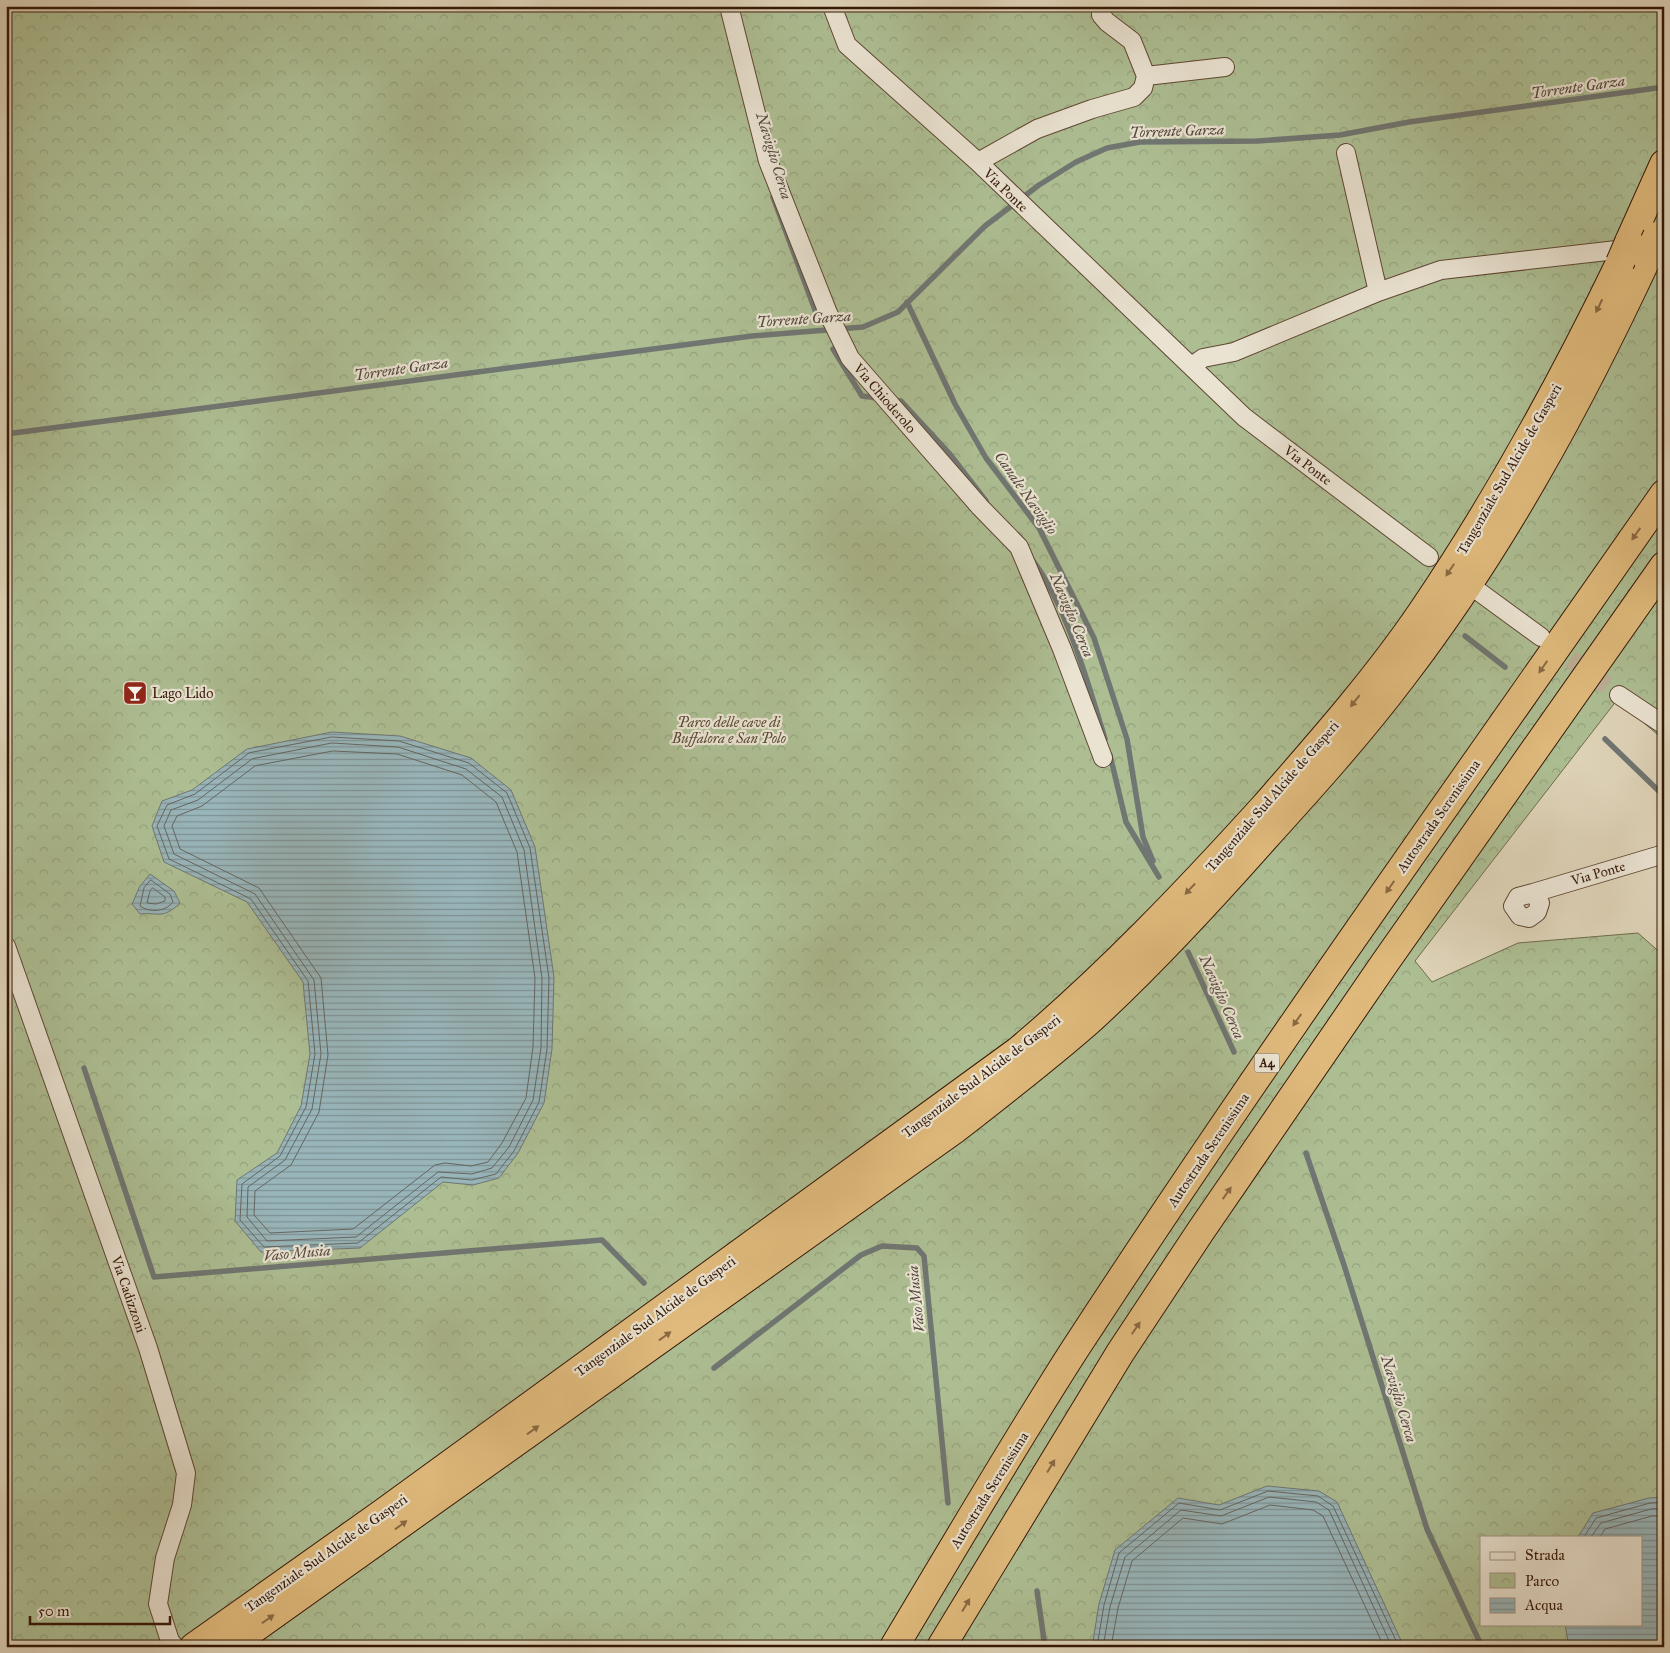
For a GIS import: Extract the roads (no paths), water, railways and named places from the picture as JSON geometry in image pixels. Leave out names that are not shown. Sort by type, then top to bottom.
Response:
[{"type":"highway","name":"Tangenziale Sud Alcide de Gasperi","points":[[228,1647],[955,1129],[1077,1030],[1147,964],[1205,905],[1347,746],[1434,632],[1478,568],[1545,458],[1608,342],[1647,244],[1664,164]]},
{"type":"highway","name":"Tangenziale Sud Alcide de Gasperi","points":[[194,1647],[358,1531],[937,1112],[1018,1051],[1074,1005],[1188,892],[1329,734],[1416,621],[1460,556],[1523,448],[1586,332],[1647,244]]},
{"type":"highway","name":"Autostrada Serenissima","points":[[894,1647],[1073,1354],[1159,1223],[1246,1093],[1664,494]]},
{"type":"highway","points":[[941,1647],[1120,1353],[1195,1240],[1384,964],[1664,566]]},
{"type":"street","name":"Via Chioderolo","points":[[730,6],[768,161],[828,313],[850,358],[980,507],[1018,547],[1062,649],[1103,758]]},
{"type":"street","name":"Via Ponte","points":[[832,6],[847,45],[978,162],[1244,417],[1429,557]]},
{"type":"street","points":[[978,162],[1037,129],[1092,108],[1134,97],[1143,88],[1146,76],[1132,41],[1107,22],[1101,14],[1101,6]]},
{"type":"street","points":[[1146,76],[1225,67]]},
{"type":"street","points":[[1346,153],[1378,292]]},
{"type":"street","points":[[1192,366],[1203,358],[1234,352],[1378,292],[1440,270],[1647,244]]},
{"type":"street","points":[[1478,590],[1541,637]]},
{"type":"street","points":[[1619,695],[1664,725]]},
{"type":"street","name":"Via Ponte","points":[[1533,893],[1664,854]]},
{"type":"street","name":"Via Cadizzoni","points":[[6,946],[148,1348],[186,1474],[182,1505],[165,1558],[158,1604],[170,1641],[175,1647]]},
{"type":"water","points":[[332,732],[400,736],[471,758],[511,790],[535,847],[554,977],[552,1049],[544,1103],[518,1153],[499,1178],[473,1185],[443,1182],[360,1248],[261,1252],[235,1221],[237,1180],[277,1153],[301,1106],[310,1054],[303,982],[247,902],[164,862],[152,826],[162,801],[192,790],[247,749]]},
{"type":"water","points":[[150,874],[174,891],[180,903],[169,912],[140,914],[132,904],[140,886]]},
{"type":"water","points":[[1267,1486],[1319,1491],[1337,1502],[1404,1647],[1092,1647],[1099,1604],[1115,1550],[1178,1498],[1219,1505]]},
{"type":"water","points":[[1664,1497],[1664,1647],[1569,1647],[1565,1626],[1642,1626],[1642,1536],[1579,1536],[1593,1513],[1649,1498]]},
{"type":"waterway","name":"Torrente Garza","points":[[6,434],[752,336],[863,327],[898,312],[985,226],[1039,185],[1076,162],[1107,148],[1140,142],[1258,141],[1340,135],[1409,122],[1664,87]]},
{"type":"waterway","name":"Naviglio Cerca","points":[[773,197],[815,310]]},
{"type":"waterway","name":"Canale Naviglio","points":[[907,302],[955,404],[986,458],[1039,528],[1094,638],[1127,739],[1143,837],[1153,861]]},
{"type":"waterway","name":"Naviglio Cerca","points":[[833,349],[862,396],[879,398]]},
{"type":"waterway","name":"Naviglio Cerca","points":[[893,400],[901,401],[949,453],[986,501]]},
{"type":"waterway","name":"Naviglio Cerca","points":[[1033,561],[1045,579],[1066,622],[1084,671],[1105,739]]},
{"type":"waterway","points":[[1465,636],[1505,667]]},
{"type":"waterway","points":[[1605,739],[1664,796]]},
{"type":"waterway","name":"Naviglio Cerca","points":[[1110,755],[1126,822],[1159,877]]},
{"type":"waterway","name":"Naviglio Cerca","points":[[1188,952],[1234,1052]]},
{"type":"waterway","name":"Vaso Musia","points":[[84,1068],[154,1277],[602,1240],[644,1283]]},
{"type":"waterway","name":"Naviglio Cerca","points":[[1306,1153],[1344,1265],[1427,1529],[1482,1647]]},
{"type":"waterway","name":"Vaso Musia","points":[[714,1368],[861,1255],[882,1246],[917,1248],[924,1256],[948,1503]]},
{"type":"waterway","name":"Vaso Musia","points":[[1037,1591],[1045,1647]]},
{"type":"tunnel","points":[[1549,643],[1619,695]]},
{"type":"place","name":"Lago Lido","points":[[135,693]]},
{"type":"park label","name":"Parco delle cave di Buffalora e San Polo","points":[[729,730]]}]
